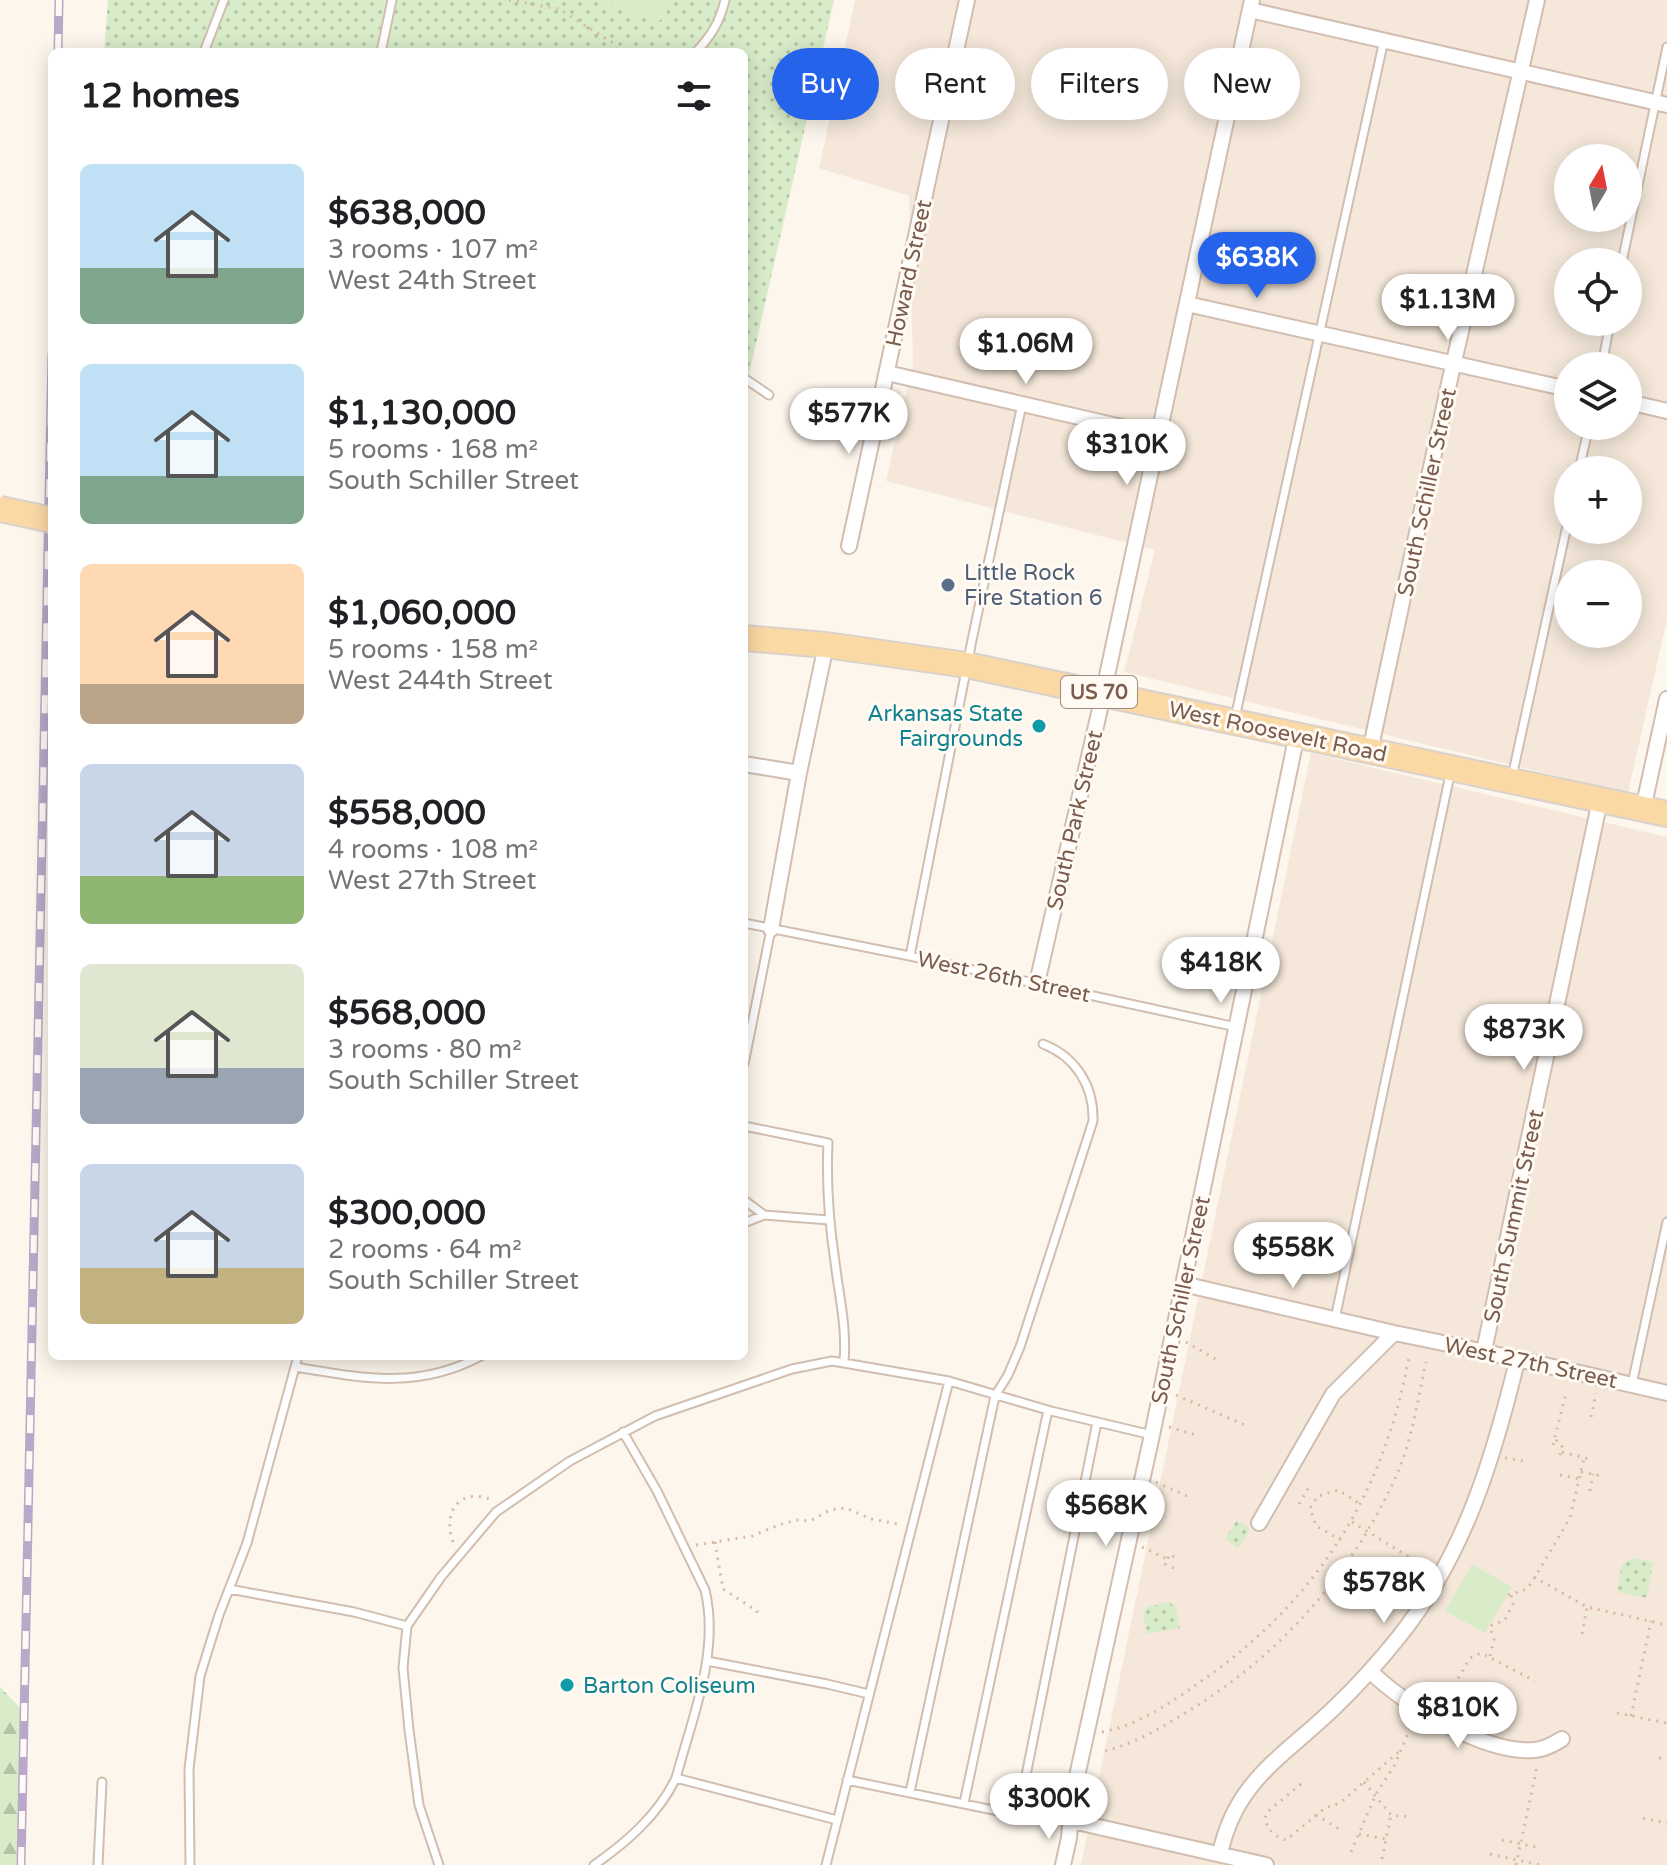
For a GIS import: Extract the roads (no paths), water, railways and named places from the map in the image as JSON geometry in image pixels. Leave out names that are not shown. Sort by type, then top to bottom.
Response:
[{"type":"main road","points":[[0,509],[48,519]]},
{"type":"main road","name":"West Roosevelt Road","points":[[748,638],[826,645],[967,665],[1655,812]]},
{"type":"street","name":"Howard Street","points":[[849,546],[967,0]]},
{"type":"street","name":"South Schiller Street","points":[[1370,751],[1537,0]]},
{"type":"street","points":[[1251,5],[1384,40],[1660,104]]},
{"type":"street","name":"South Park Street","points":[[1037,983],[1251,5]]},
{"type":"street","points":[[1187,304],[1554,386]]},
{"type":"street","points":[[887,373],[1157,435]]},
{"type":"street","points":[[1642,405],[1667,411]]},
{"type":"street","points":[[771,929],[826,645]]},
{"type":"street","points":[[1655,812],[1667,699]]},
{"type":"street","name":"South Schiller Street","points":[[1063,1865],[1069,1838],[1068,1820],[1153,1429],[1297,734]]},
{"type":"street","points":[[748,765],[799,773]]},
{"type":"street","name":"South Summit Street","points":[[1484,1351],[1600,800]]},
{"type":"street","name":"West 27th Street","points":[[1183,1284],[1667,1393]]},
{"type":"street","points":[[1259,1523],[1333,1394],[1394,1333]]},
{"type":"street","points":[[1219,1860],[1230,1817],[1253,1781],[1370,1671],[1421,1608],[1463,1534],[1493,1457],[1517,1361]]},
{"type":"street","points":[[1370,1671],[1434,1719],[1497,1745],[1516,1750],[1537,1750],[1562,1739]]},
{"type":"street","points":[[1068,1820],[1219,1860],[1266,1865]]},
{"type":"lane","points":[[206,48],[224,0]]},
{"type":"lane","points":[[382,48],[392,0]]},
{"type":"lane","points":[[699,48],[721,18],[725,0]]},
{"type":"lane","points":[[1234,721],[1384,40]]},
{"type":"lane","points":[[1625,248],[1660,104],[1667,47]]},
{"type":"lane","points":[[748,381],[769,395]]},
{"type":"lane","points":[[910,956],[1022,404]]},
{"type":"lane","points":[[1511,781],[1563,544]]},
{"type":"lane","points":[[1335,1319],[1451,768]]},
{"type":"lane","name":"West 26th Street","points":[[748,924],[1236,1027]]},
{"type":"lane","points":[[748,1029],[771,929]]},
{"type":"lane","points":[[910,1792],[995,1396],[1020,1347],[1093,1121],[1092,1096],[1082,1075],[1062,1054],[1043,1044]]},
{"type":"lane","points":[[748,1127],[828,1143],[826,1180],[829,1220],[846,1327],[844,1361]]},
{"type":"lane","points":[[748,1203],[764,1215]]},
{"type":"lane","points":[[748,1221],[764,1215],[829,1220]]},
{"type":"lane","points":[[1632,1385],[1667,1222]]},
{"type":"lane","points":[[190,1865],[189,1769],[200,1676],[247,1543],[297,1360]]},
{"type":"lane","points":[[295,1367],[389,1380],[458,1369],[474,1360]]},
{"type":"lane","points":[[439,1865],[419,1805],[403,1668],[407,1626],[441,1577],[496,1512],[567,1463],[655,1416],[820,1362],[844,1361],[949,1381],[1097,1422],[1153,1429]]},
{"type":"lane","points":[[826,1865],[949,1381]]},
{"type":"lane","points":[[964,1803],[1048,1410]]},
{"type":"lane","points":[[1018,1815],[1097,1422]]},
{"type":"lane","points":[[594,1865],[657,1811],[676,1778],[707,1661],[708,1603],[705,1590],[657,1491],[623,1432]]},
{"type":"lane","points":[[229,1589],[354,1612],[407,1626]]},
{"type":"lane","points":[[707,1661],[869,1694]]},
{"type":"lane","points":[[676,1778],[837,1820]]},
{"type":"lane","points":[[847,1780],[1018,1815],[1068,1820]]},
{"type":"lane","points":[[98,1865],[102,1782]]},
{"type":"railway","points":[[58,48],[59,0]]},
{"type":"railway","points":[[21,1865],[48,549]]},
{"type":"place","name":"Little Rock Fire Station 6","points":[[948,585]]},
{"type":"place","name":"Arkansas State Fairgrounds","points":[[1039,726]]},
{"type":"place","name":"Barton Coliseum","points":[[567,1685]]}]
